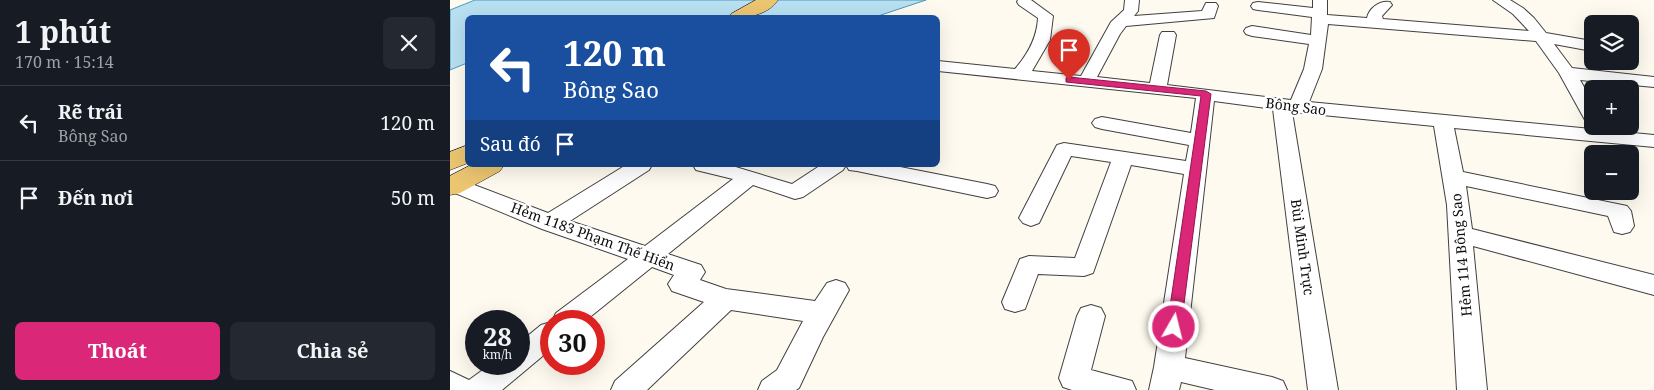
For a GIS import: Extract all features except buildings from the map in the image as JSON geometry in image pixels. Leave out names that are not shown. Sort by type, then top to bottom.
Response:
[{"type":"main road","points":[[743,15],[769,0]]},
{"type":"main road","points":[[455,175],[465,157]]},
{"type":"main road","points":[[455,175],[485,167]]},
{"type":"street","points":[[1500,0],[1518,11],[1529,21],[1567,73],[1584,102]]},
{"type":"street","points":[[1019,75],[1034,59],[1047,27],[1046,16],[1024,2]]},
{"type":"street","points":[[1086,82],[1119,22],[1131,11],[1143,4],[1182,4]]},
{"type":"street","points":[[1375,23],[1375,15],[1385,4]]},
{"type":"street","points":[[1119,22],[1210,15],[1212,6]]},
{"type":"street","points":[[1258,6],[1320,10],[1375,23],[1541,38],[1584,45]]},
{"type":"street","points":[[1290,106],[1313,69],[1318,41],[1320,10]]},
{"type":"street","points":[[1252,31],[1318,41]]},
{"type":"street","points":[[1157,89],[1162,72],[1168,35]]},
{"type":"street","name":"Bông Sao","points":[[940,66],[1206,94],[1290,106],[1443,121],[1584,130]]},
{"type":"street","points":[[1567,73],[1654,82]]},
{"type":"street","points":[[1206,94],[1166,378],[1272,390]]},
{"type":"street","name":"Bùi Minh Trực","points":[[1290,106],[1323,390]]},
{"type":"street","name":"Hẻm 114 Bông Sao","points":[[1443,121],[1453,177],[1460,234],[1472,390]]},
{"type":"street","points":[[1102,123],[1200,141]]},
{"type":"street","name":"Bông Sao","points":[[1623,135],[1654,141]]},
{"type":"street","points":[[1031,218],[1064,149],[1196,169]]},
{"type":"street","points":[[1014,302],[1029,265],[1084,267],[1123,158]]},
{"type":"street","points":[[550,223],[638,167]]},
{"type":"street","points":[[712,167],[795,192],[831,167]]},
{"type":"street","points":[[867,167],[987,191]]},
{"type":"street","name":"Hẻm 1183 Phạm Thế Hiển","points":[[455,175],[550,223],[692,272],[681,284],[725,298],[829,301],[788,379],[773,390]]},
{"type":"street","points":[[580,310],[750,177]]},
{"type":"street","points":[[1453,177],[1619,211],[1622,226]]},
{"type":"street","points":[[1460,234],[1653,288]]},
{"type":"street","points":[[626,390],[725,298]]},
{"type":"street","points":[[1091,316],[1074,378],[1120,390]]},
{"type":"street","points":[[530,350],[540,342]]},
{"type":"street","points":[[480,390],[499,375]]},
{"type":"street","points":[[450,384],[459,390]]},
{"type":"water","points":[[475,0],[926,0],[881,15],[465,15],[465,64],[450,70],[450,10]]},
{"type":"route","points":[[1069,80],[1206,94],[1174,327]]}]
